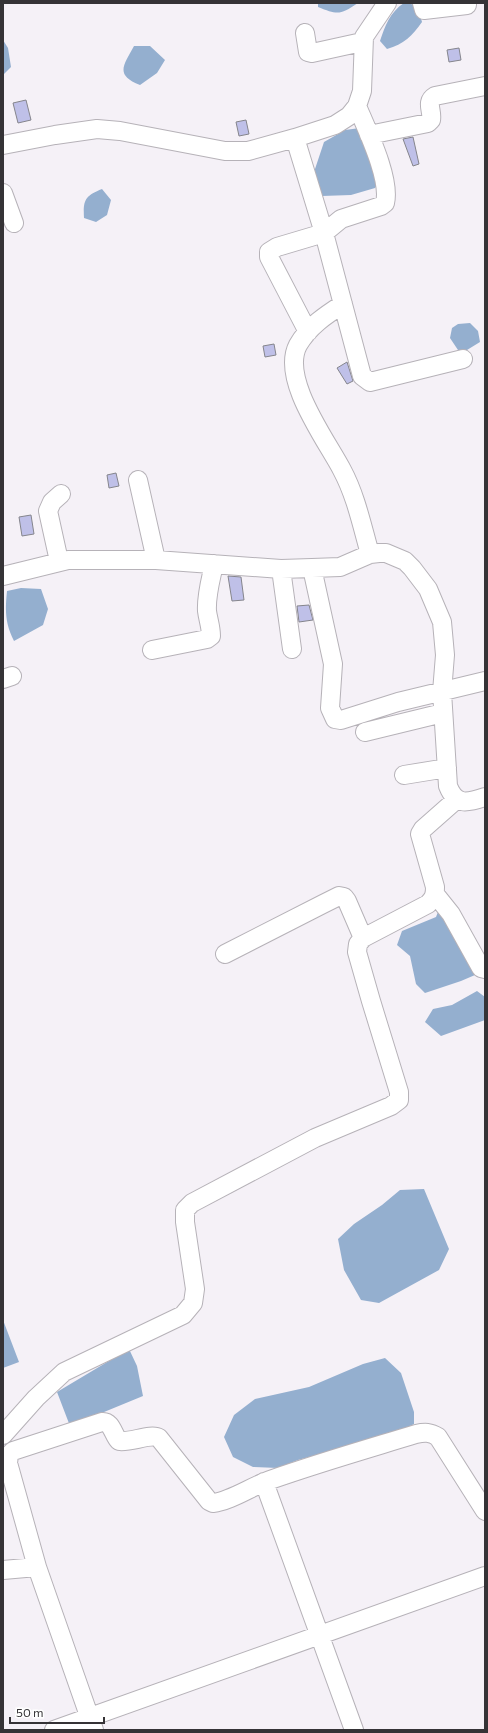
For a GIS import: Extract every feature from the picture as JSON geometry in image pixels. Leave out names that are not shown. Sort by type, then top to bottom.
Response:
[{"type":"street","points":[[3,145],[97,129],[120,131],[225,151],[248,151],[295,138],[342,121],[349,116],[357,106],[362,91],[362,42],[387,3]]},
{"type":"street","points":[[422,3],[424,10],[467,5]]},
{"type":"street","points":[[305,33],[308,52],[312,53],[362,42]]},
{"type":"street","points":[[369,135],[428,122],[431,120],[432,116],[430,103],[435,96],[485,86]]},
{"type":"street","points":[[308,332],[269,257],[269,252],[277,247],[324,233],[340,219],[381,206],[385,203],[386,187],[369,135],[357,106]]},
{"type":"street","points":[[295,138],[324,233],[362,376],[370,382],[463,359]]},
{"type":"street","points":[[3,193],[14,223]]},
{"type":"street","points":[[343,304],[324,316],[308,332],[298,346],[294,359],[295,374],[310,416],[343,471],[370,554]]},
{"type":"street","points":[[138,480],[156,560]]},
{"type":"street","points":[[59,561],[48,511],[52,502],[61,494]]},
{"type":"street","points":[[3,576],[59,561],[156,560],[281,569],[340,567],[370,554],[386,553],[405,562],[412,568],[428,589],[439,613],[444,637],[445,655],[442,692],[448,786],[452,794],[457,799],[464,802],[485,797]]},
{"type":"street","points":[[152,650],[207,639],[211,636],[207,611],[208,592],[214,564]]},
{"type":"street","points":[[312,568],[333,664],[330,708],[336,719],[341,720],[398,702],[485,681]]},
{"type":"street","points":[[281,569],[292,649]]},
{"type":"street","points":[[365,732],[444,713]]},
{"type":"street","points":[[404,775],[447,768]]},
{"type":"street","points":[[457,799],[423,829],[420,834],[435,894],[451,914],[481,968],[485,969]]},
{"type":"street","points":[[3,1435],[36,1398],[64,1372],[183,1315],[193,1303],[195,1289],[185,1222],[185,1210],[192,1203],[315,1138],[390,1106],[399,1100],[400,1092],[357,952],[358,944],[363,938],[428,904],[435,894]]},
{"type":"street","points":[[225,954],[339,896],[344,897],[347,901],[363,938]]},
{"type":"street","points":[[92,1724],[37,1567],[8,1463],[9,1454],[14,1451],[105,1422],[109,1425],[119,1441],[126,1442],[155,1436],[159,1438],[213,1503],[222,1501],[264,1482],[305,1468],[425,1432],[432,1433],[438,1437],[485,1512]]},
{"type":"street","points":[[264,1482],[354,1730]]},
{"type":"street","points":[[3,1570],[37,1567]]},
{"type":"street","points":[[54,1730],[92,1724],[320,1634],[485,1576]]},
{"type":"water","points":[[318,3],[358,3],[343,12],[335,12],[318,7]]},
{"type":"water","points":[[404,3],[417,5],[422,22],[407,39],[398,45],[387,49],[380,41],[384,30],[392,15]]},
{"type":"water","points":[[3,40],[8,48],[11,67],[3,75]]},
{"type":"water","points":[[134,46],[150,46],[165,60],[157,73],[140,85],[127,78],[124,74],[124,64]]},
{"type":"water","points":[[360,128],[385,173],[375,188],[351,195],[322,196],[312,178],[324,142],[345,130]]},
{"type":"water","points":[[102,189],[111,200],[107,215],[96,222],[84,218],[86,199]]},
{"type":"water","points":[[470,323],[478,331],[480,342],[467,350],[458,350],[450,338],[452,328],[458,324]]},
{"type":"water","points":[[21,588],[41,589],[48,609],[43,625],[14,641],[6,617],[7,591]]},
{"type":"water","points":[[440,907],[482,972],[425,993],[416,984],[410,956],[397,945],[402,931],[436,917]]},
{"type":"water","points":[[477,991],[485,997],[485,1020],[441,1036],[425,1022],[433,1009],[452,1005]]},
{"type":"water","points":[[424,1189],[449,1249],[439,1270],[379,1303],[361,1300],[344,1270],[338,1239],[354,1224],[382,1205],[400,1190]]},
{"type":"water","points":[[3,1320],[19,1362],[3,1368]]},
{"type":"water","points":[[129,1349],[137,1366],[143,1396],[70,1426],[57,1392]]},
{"type":"water","points":[[385,1358],[401,1373],[414,1412],[414,1424],[395,1434],[298,1460],[278,1468],[253,1467],[233,1457],[224,1437],[234,1415],[255,1399],[309,1387],[363,1364]]},
{"type":"building","points":[[459,48],[461,60],[449,62],[447,50]]},
{"type":"building","points":[[26,100],[31,120],[18,123],[13,103]]},
{"type":"building","points":[[246,120],[249,134],[239,136],[236,122]]},
{"type":"building","points":[[413,137],[419,164],[413,166],[403,139]]},
{"type":"building","points":[[274,344],[276,355],[265,357],[263,346]]},
{"type":"building","points":[[347,362],[353,381],[347,384],[337,368]]},
{"type":"building","points":[[116,473],[119,486],[109,488],[107,475]]},
{"type":"building","points":[[31,515],[34,534],[22,536],[19,517]]},
{"type":"building","points":[[228,576],[241,577],[244,600],[232,601]]},
{"type":"building","points":[[309,605],[313,620],[299,622],[297,606]]}]
